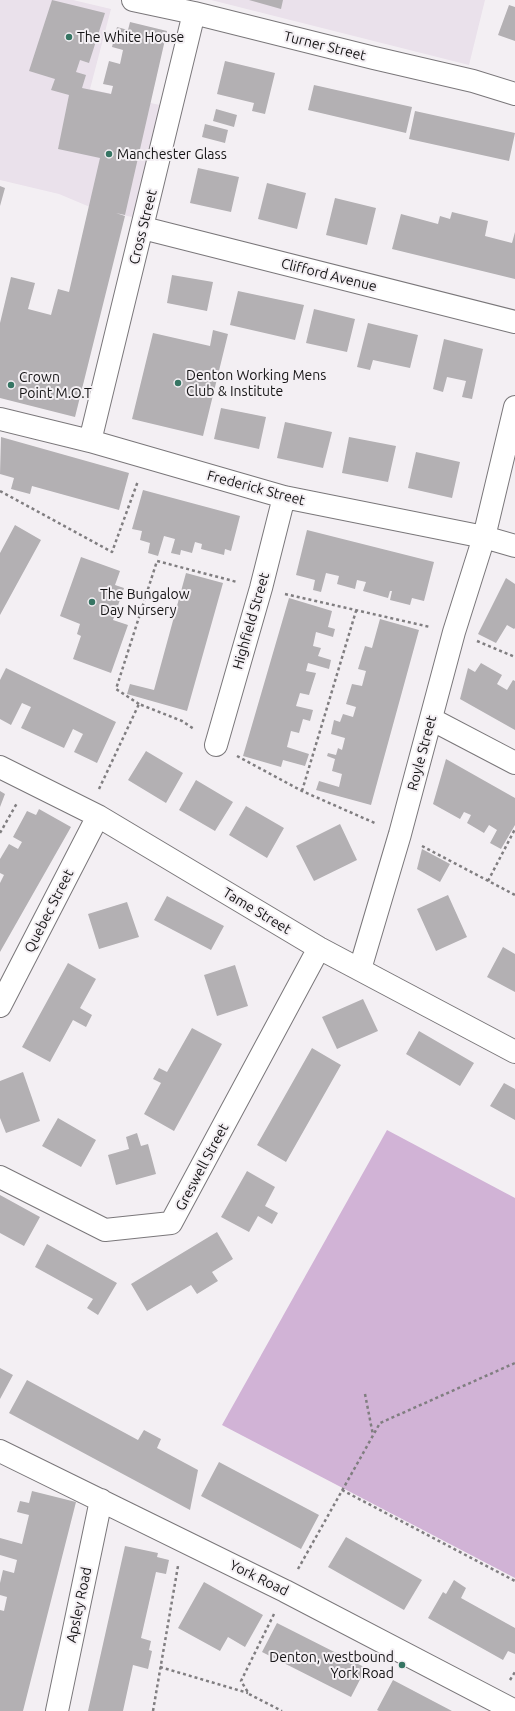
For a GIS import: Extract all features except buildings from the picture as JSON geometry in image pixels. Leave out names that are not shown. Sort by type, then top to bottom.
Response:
[{"type":"street","name":"Turner Street","points":[[133,0],[194,13],[473,81],[515,94]]},
{"type":"street","name":"Cross Street","points":[[90,441],[143,228],[194,13]]},
{"type":"street","name":"Clifford Avenue","points":[[143,228],[515,322]]},
{"type":"street","name":"Royle Street","points":[[360,969],[400,834],[454,632],[484,537],[515,407]]},
{"type":"street","name":"Frederick Street","points":[[0,419],[90,441],[284,497],[484,537],[515,546]]},
{"type":"street","name":"Highfield Street","points":[[216,745],[261,588],[284,497]]},
{"type":"street","points":[[431,718],[515,763]]},
{"type":"street","name":"Tame Street","points":[[0,767],[98,816],[319,948],[515,1052]]},
{"type":"street","name":"Quebec Street","points":[[0,1006],[98,816]]},
{"type":"street","name":"Greswell Street","points":[[0,1177],[105,1230],[171,1223],[319,948]]},
{"type":"street","name":"York Road","points":[[0,1451],[285,1591],[515,1711]]},
{"type":"street","name":"Apsley Road","points":[[57,1711],[101,1500]]},
{"type":"path","points":[[0,491],[112,552],[147,458]]},
{"type":"path","points":[[139,704],[116,689],[157,561],[356,611],[454,632],[515,657]]},
{"type":"path","points":[[302,791],[356,611]]},
{"type":"path","points":[[0,833],[29,782]]},
{"type":"path","points":[[488,880],[515,829]]},
{"type":"path","points":[[400,834],[515,895]]},
{"type":"path","points":[[249,1694],[241,1681],[285,1591],[380,1423],[515,1363]]},
{"type":"path","points":[[365,1394],[373,1435]]},
{"type":"path","points":[[342,1490],[515,1581]]},
{"type":"path","points":[[153,1711],[182,1540]]},
{"type":"path","points":[[160,1667],[249,1694],[282,1711]]},
{"type":"shaded area","points":[[0,0],[73,0],[111,9],[90,89],[164,106],[136,218],[90,207],[59,194],[0,180]]},
{"type":"shaded area","points":[[211,0],[485,0],[469,65]]},
{"type":"shaded area","points":[[387,1130],[515,1198],[515,1578],[222,1425]]},
{"type":"place","name":"The White House","points":[[69,37]]},
{"type":"place","name":"Manchester Glass","points":[[109,154]]},
{"type":"place","name":"Denton Working Mens Club & Institute","points":[[178,383]]},
{"type":"place","name":"Crown Point M.O.T","points":[[11,385]]},
{"type":"place","name":"The Bungalow Day Nursery","points":[[92,602]]},
{"type":"place","name":"Denton, westbound York Road","points":[[402,1665]]}]
